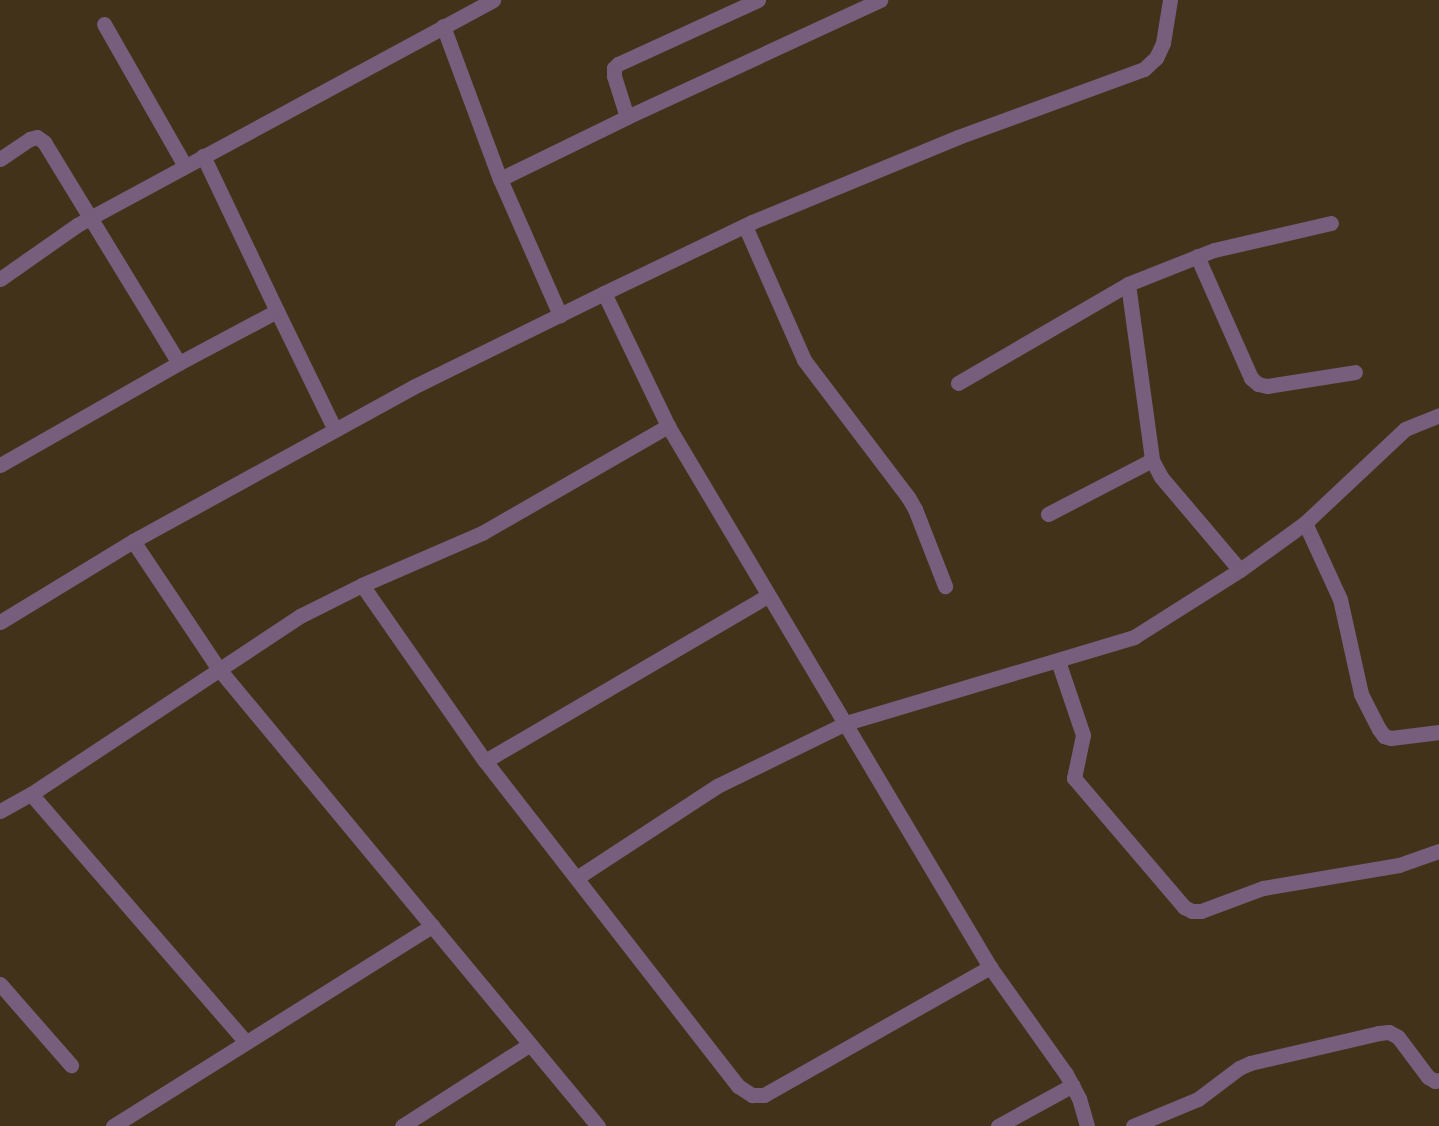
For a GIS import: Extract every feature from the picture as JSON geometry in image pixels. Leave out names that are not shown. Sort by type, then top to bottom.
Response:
[{"type":"street","points":[[0,279],[91,218],[493,0]]},
{"type":"street","points":[[627,117],[614,76],[614,68],[618,64],[758,0]]},
{"type":"street","points":[[500,179],[627,117],[880,0]]},
{"type":"street","points":[[0,622],[133,541],[413,387],[604,293],[745,226],[958,137],[1144,69],[1156,58],[1163,43],[1170,0]]},
{"type":"street","points":[[104,24],[185,166]]},
{"type":"street","points":[[443,26],[500,179],[560,315]]},
{"type":"street","points":[[0,159],[30,139],[37,137],[44,142],[178,363]]},
{"type":"street","points":[[203,156],[336,430]]},
{"type":"street","points":[[958,383],[1128,284],[1197,256],[1331,223]]},
{"type":"street","points":[[745,226],[804,360],[908,496],[945,586]]},
{"type":"street","points":[[1197,256],[1251,378],[1258,384],[1267,386],[1355,372]]},
{"type":"street","points":[[1128,284],[1152,460],[1161,477],[1240,570]]},
{"type":"street","points":[[604,293],[668,426],[767,596],[846,723],[990,967],[1073,1085],[1087,1126]]},
{"type":"street","points":[[0,465],[178,363],[278,311]]},
{"type":"street","points":[[578,877],[717,786],[846,723],[1134,637],[1240,570],[1305,523],[1396,436],[1411,426],[1439,416]]},
{"type":"street","points":[[0,811],[31,794],[218,668],[300,616],[362,585],[482,532],[668,426]]},
{"type":"street","points":[[1048,514],[1152,460]]},
{"type":"street","points":[[1305,523],[1340,599],[1361,694],[1379,729],[1384,736],[1391,738],[1439,732]]},
{"type":"street","points":[[133,541],[218,668],[598,1126]]},
{"type":"street","points":[[362,585],[485,761],[578,877],[738,1086],[752,1095],[764,1095],[990,967]]},
{"type":"street","points":[[485,761],[767,596]]},
{"type":"street","points":[[1058,661],[1083,735],[1074,778],[1184,908],[1201,911],[1263,888],[1400,865],[1439,851]]},
{"type":"street","points":[[31,794],[246,1042]]},
{"type":"street","points":[[113,1126],[432,926]]},
{"type":"street","points":[[0,984],[71,1065]]},
{"type":"street","points":[[1133,1126],[1198,1099],[1239,1068],[1250,1063],[1379,1033],[1389,1032],[1398,1037],[1428,1077],[1438,1084]]},
{"type":"street","points":[[402,1126],[530,1044]]},
{"type":"street","points":[[998,1126],[1073,1085]]}]
